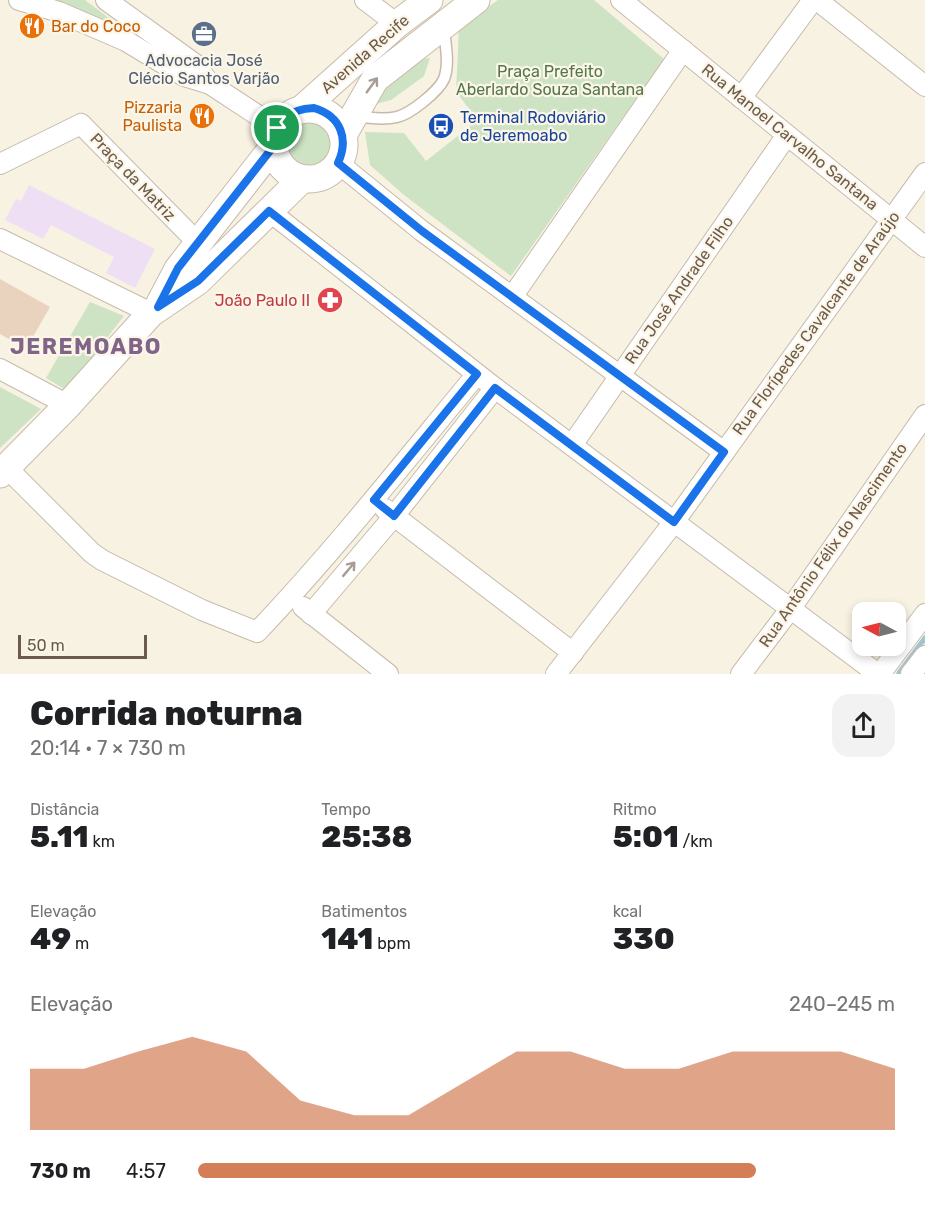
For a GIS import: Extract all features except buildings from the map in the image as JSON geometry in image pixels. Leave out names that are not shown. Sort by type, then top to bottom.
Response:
[{"type":"street","points":[[19,0],[91,25],[126,41],[184,76],[210,84]]},
{"type":"street","points":[[106,0],[195,64],[210,84],[275,137],[276,159],[284,169],[302,179],[314,179],[326,175],[338,163],[349,126],[338,124],[332,116],[314,108],[290,113],[275,137],[178,268],[154,310],[68,405],[3,471],[102,560],[202,610],[257,632],[291,597],[374,500],[477,374]]},
{"type":"street","points":[[365,0],[397,24]]},
{"type":"street","name":"Avenida Recife","points":[[302,109],[397,24],[429,0]]},
{"type":"street","name":"Avenida Recife","points":[[349,126],[375,79],[476,0]]},
{"type":"street","points":[[512,297],[683,50],[621,0]]},
{"type":"street","points":[[741,98],[806,3],[925,87]]},
{"type":"street","name":"Rua Manoel Carvalho Santana","points":[[683,50],[925,247]]},
{"type":"street","name":"Praça da Matriz","points":[[0,164],[81,124],[198,243]]},
{"type":"street","name":"Rua José Andrade Filho","points":[[572,445],[787,135]]},
{"type":"street","points":[[338,163],[422,231],[724,452]]},
{"type":"street","name":"Rua Florípedes Cavalcante de Araújo","points":[[556,674],[674,522],[925,173]]},
{"type":"street","points":[[154,310],[198,281],[302,179]]},
{"type":"street","points":[[269,211],[495,388],[879,674],[925,614]]},
{"type":"street","points":[[0,238],[154,310]]},
{"type":"street","points":[[0,369],[68,405]]},
{"type":"street","points":[[312,614],[394,516],[495,388]]},
{"type":"street","name":"Rua Antônio Félix do Nascimento","points":[[741,674],[791,608],[925,415]]},
{"type":"street","points":[[374,500],[573,653]]},
{"type":"street","points":[[291,597],[388,674]]},
{"type":"street","points":[[911,674],[925,656]]},
{"type":"lane","points":[[349,126],[376,118],[398,117],[432,94],[443,80],[447,60],[443,25]]},
{"type":"shaded area","points":[[29,185],[155,249],[135,288],[106,273],[114,257],[51,225],[43,239],[5,220],[16,199],[21,201]]},
{"type":"green space","points":[[55,0],[85,0],[125,30]]},
{"type":"green space","name":"Praça Prefeito Aberlardo Souza Santana","points":[[498,0],[594,0],[664,59],[511,276],[404,195],[370,165],[365,132],[404,133],[426,161],[478,120],[456,92],[459,28]]},
{"type":"green space","name":"Praça Prefeito Aberlardo Souza Santana","points":[[430,58],[424,76],[391,100],[372,105],[382,87],[421,59]]},
{"type":"green space","points":[[305,119],[315,119],[327,126],[334,138],[334,148],[327,160],[315,167],[305,167],[290,156],[286,148],[286,138],[297,123]]},
{"type":"green space","points":[[90,302],[124,316],[66,390],[46,378]]},
{"type":"green space","points":[[0,387],[41,409],[0,448]]},
{"type":"waterway","points":[[899,673],[925,638]]},
{"type":"place","name":"Bar do Coco","points":[[32,26]]},
{"type":"place","name":"Advocacia José Clécio Santos Varjão","points":[[204,34]]},
{"type":"place","name":"Pizzaria Paulista","points":[[202,116]]},
{"type":"place","name":"Terminal Rodoviário de Jeremoabo","points":[[441,126]]},
{"type":"place","name":"João Paulo II","points":[[330,300]]},
{"type":"district","name":"JEREMOABO","points":[[86,346]]},
{"type":"route","points":[[314,108],[332,116],[343,135],[343,152],[338,163],[422,231],[724,452],[674,522],[495,388],[394,516],[374,500],[477,374],[269,211],[198,281],[158,307],[178,268],[273,147],[277,128],[290,113],[302,109],[314,108]]}]
